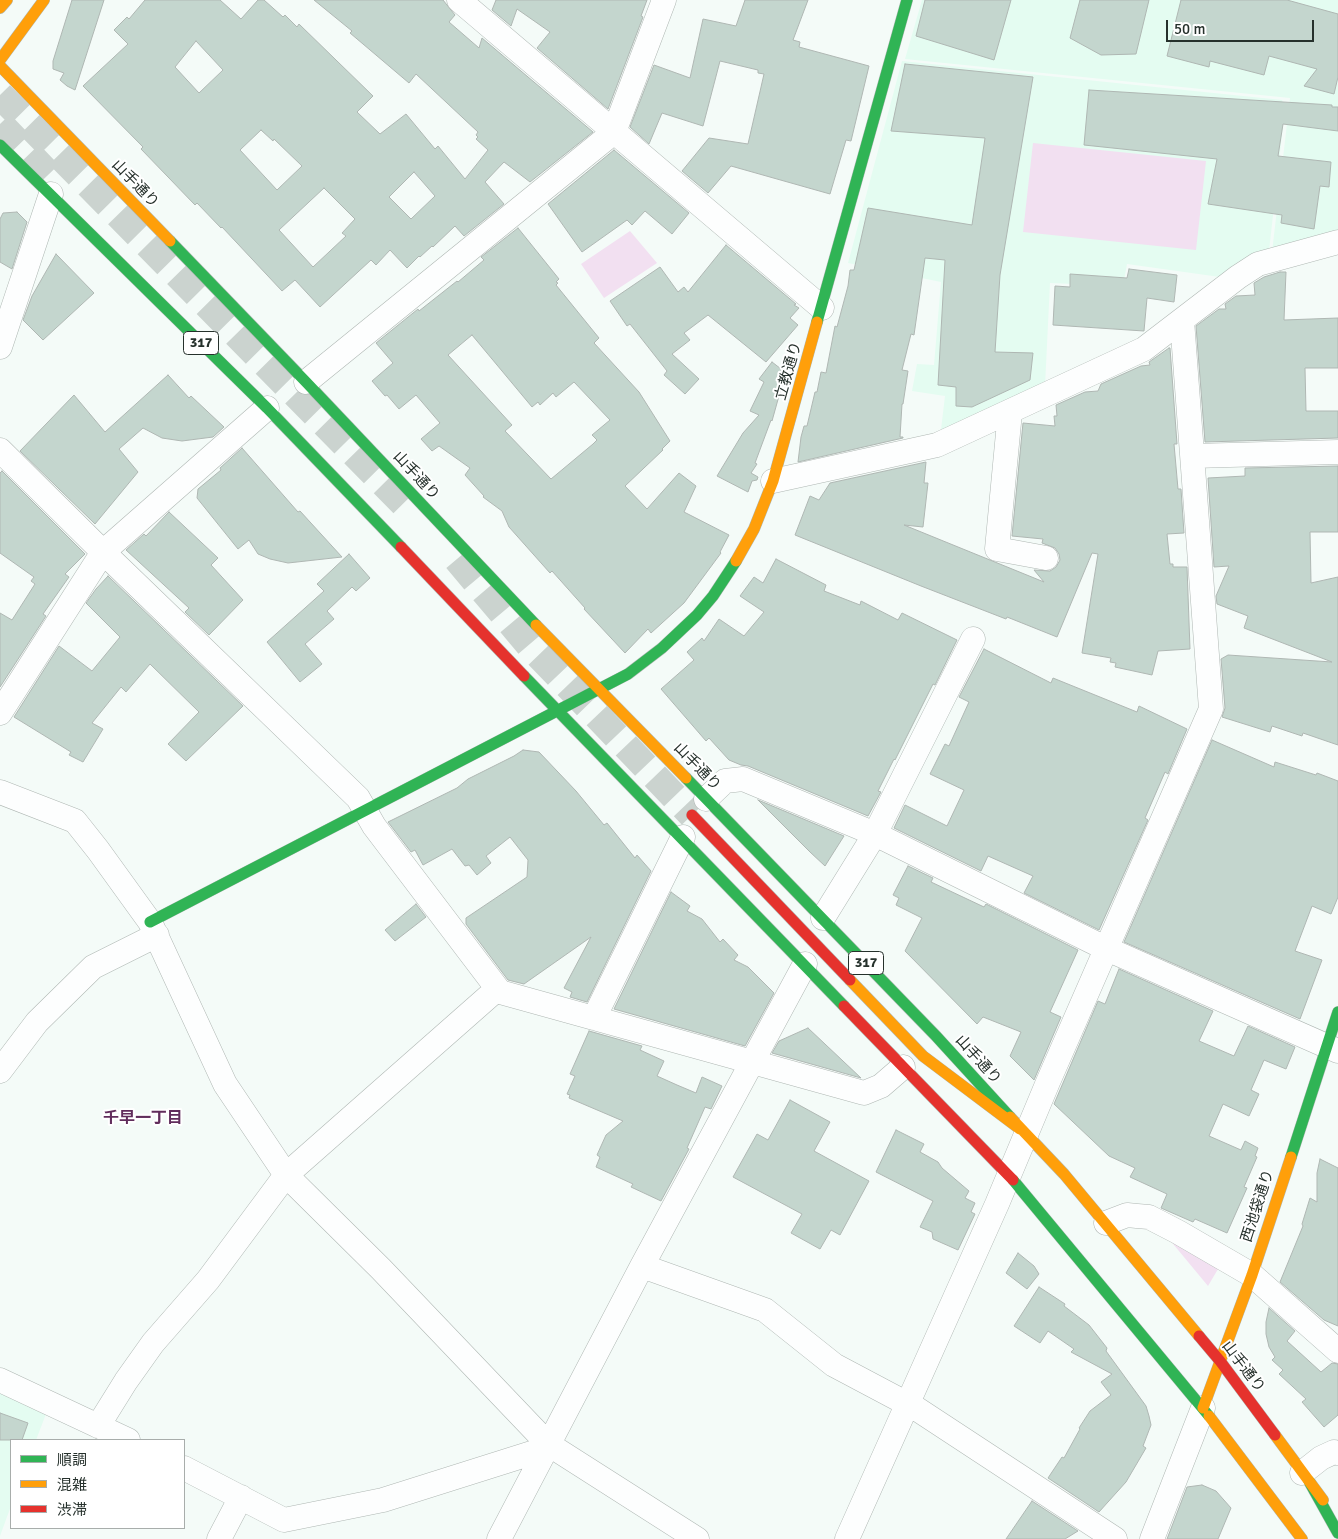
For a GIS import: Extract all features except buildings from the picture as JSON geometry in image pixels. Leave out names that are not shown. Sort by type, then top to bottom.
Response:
[{"type":"main road","points":[[0,8],[7,0]]},
{"type":"main road","points":[[0,60],[44,0]]},
{"type":"main road","name":"立教通り","points":[[154,928],[366,810],[628,674],[662,648],[697,615],[713,596],[732,568],[754,529],[773,481],[907,0]]},
{"type":"main road","name":"山手通り","points":[[0,66],[306,382],[516,610],[598,688],[699,807],[823,918],[1064,1174],[1220,1361],[1338,1519]]},
{"type":"main road","name":"317","points":[[0,145],[267,408],[488,632],[557,710],[683,837],[1009,1175],[1203,1408],[1302,1539]]},
{"type":"main road","points":[[699,807],[923,1056],[1023,1132]]},
{"type":"main road","name":"西池袋通り","points":[[1203,1408],[1332,1048],[1338,1012]]},
{"type":"main road","points":[[1306,1477],[1338,1533]]},
{"type":"street","points":[[306,382],[614,132],[664,0]]},
{"type":"street","points":[[464,2],[822,308]]},
{"type":"street","points":[[0,347],[51,194]]},
{"type":"street","points":[[773,481],[937,445],[1144,349],[1238,277],[1258,264],[1338,242]]},
{"type":"street","points":[[847,1539],[1009,1175],[1023,1132],[1107,949],[1211,709],[1182,320]]},
{"type":"street","points":[[0,713],[103,552],[267,408]]},
{"type":"street","points":[[1010,412],[997,549],[1046,558]]},
{"type":"street","points":[[0,450],[358,798],[374,826],[496,990],[864,1093],[881,1086],[903,1067]]},
{"type":"street","points":[[1193,456],[1338,452]]},
{"type":"street","points":[[823,918],[875,834],[973,639]]},
{"type":"street","points":[[699,807],[724,781],[743,779],[875,834],[1107,949],[1332,1048]]},
{"type":"street","points":[[0,792],[75,822],[98,850],[154,928],[225,1084],[286,1176],[381,1269],[548,1444],[697,1539]]},
{"type":"street","points":[[594,1018],[683,837]]},
{"type":"street","points":[[0,1071],[37,1022],[93,967],[154,928]]},
{"type":"street","points":[[498,1539],[642,1266],[805,964]]},
{"type":"street","points":[[0,1380],[113,1433],[126,1381],[153,1342],[208,1280],[286,1176],[496,990]]},
{"type":"street","points":[[1106,1223],[1127,1215],[1149,1218],[1178,1232],[1252,1275],[1338,1351]]},
{"type":"street","points":[[642,1266],[764,1310],[834,1365],[907,1404],[1116,1539]]},
{"type":"street","points":[[1152,1539],[1203,1408]]},
{"type":"street","points":[[185,1469],[284,1520],[383,1500],[535,1452],[548,1444]]},
{"type":"street","points":[[1306,1477],[1321,1458],[1334,1452],[1338,1453]]},
{"type":"street","points":[[218,1539],[241,1498]]},
{"type":"shaded area","points":[[922,0],[1338,0],[1338,236],[1272,252],[1290,98],[905,59]]},
{"type":"shaded area","points":[[902,61],[1282,100],[1285,108],[1269,251],[1238,262],[1220,277],[1127,264],[1123,286],[1050,283],[1045,386],[940,438],[945,396],[912,391],[917,364],[934,365],[941,282],[848,263]]},
{"type":"shaded area","points":[[1033,143],[1206,161],[1196,250],[1023,232]]},
{"type":"shaded area","points":[[630,231],[657,263],[604,298],[581,264]]},
{"type":"shaded area","points":[[1159,1227],[1221,1264],[1208,1286]]},
{"type":"shaded area","points":[[0,1392],[46,1414],[36,1439],[10,1439],[10,1509],[0,1536]]},
{"type":"tunnel","points":[[0,95],[410,510]]},
{"type":"tunnel","points":[[0,124],[52,178]]},
{"type":"tunnel","points":[[457,559],[532,648],[692,815]]},
{"type":"traffic: fast","points":[[817,322],[907,0]]},
{"type":"traffic: fast","points":[[0,145],[267,408],[401,547]]},
{"type":"traffic: fast","points":[[170,241],[536,625]]},
{"type":"traffic: fast","points":[[150,922],[628,674],[662,648],[697,615],[713,596],[736,561]]},
{"type":"traffic: fast","points":[[524,676],[844,1006]]},
{"type":"traffic: fast","points":[[686,778],[936,1036],[1010,1117]]},
{"type":"traffic: fast","points":[[1291,1157],[1338,1012]]},
{"type":"traffic: fast","points":[[1013,1180],[1209,1416]]},
{"type":"traffic: fast","points":[[1309,1481],[1338,1533]]},
{"type":"traffic: slow","points":[[0,8],[7,0]]},
{"type":"traffic: slow","points":[[0,60],[44,0]]},
{"type":"traffic: slow","points":[[0,66],[170,241]]},
{"type":"traffic: slow","points":[[736,561],[754,529],[773,481],[817,322]]},
{"type":"traffic: slow","points":[[536,625],[686,778]]},
{"type":"traffic: slow","points":[[850,980],[923,1056],[1020,1129]]},
{"type":"traffic: slow","points":[[1010,1117],[1064,1174],[1199,1336]]},
{"type":"traffic: slow","points":[[1203,1408],[1252,1275],[1291,1157]]},
{"type":"traffic: slow","points":[[1209,1416],[1302,1539]]},
{"type":"traffic: slow","points":[[1275,1435],[1323,1500]]},
{"type":"traffic: jam","points":[[401,547],[524,676]]},
{"type":"traffic: jam","points":[[692,815],[850,980]]},
{"type":"traffic: jam","points":[[844,1006],[1013,1180]]},
{"type":"traffic: jam","points":[[1199,1336],[1275,1435]]},
{"type":"district","name":"千早一丁目","points":[[143,1119]]}]
